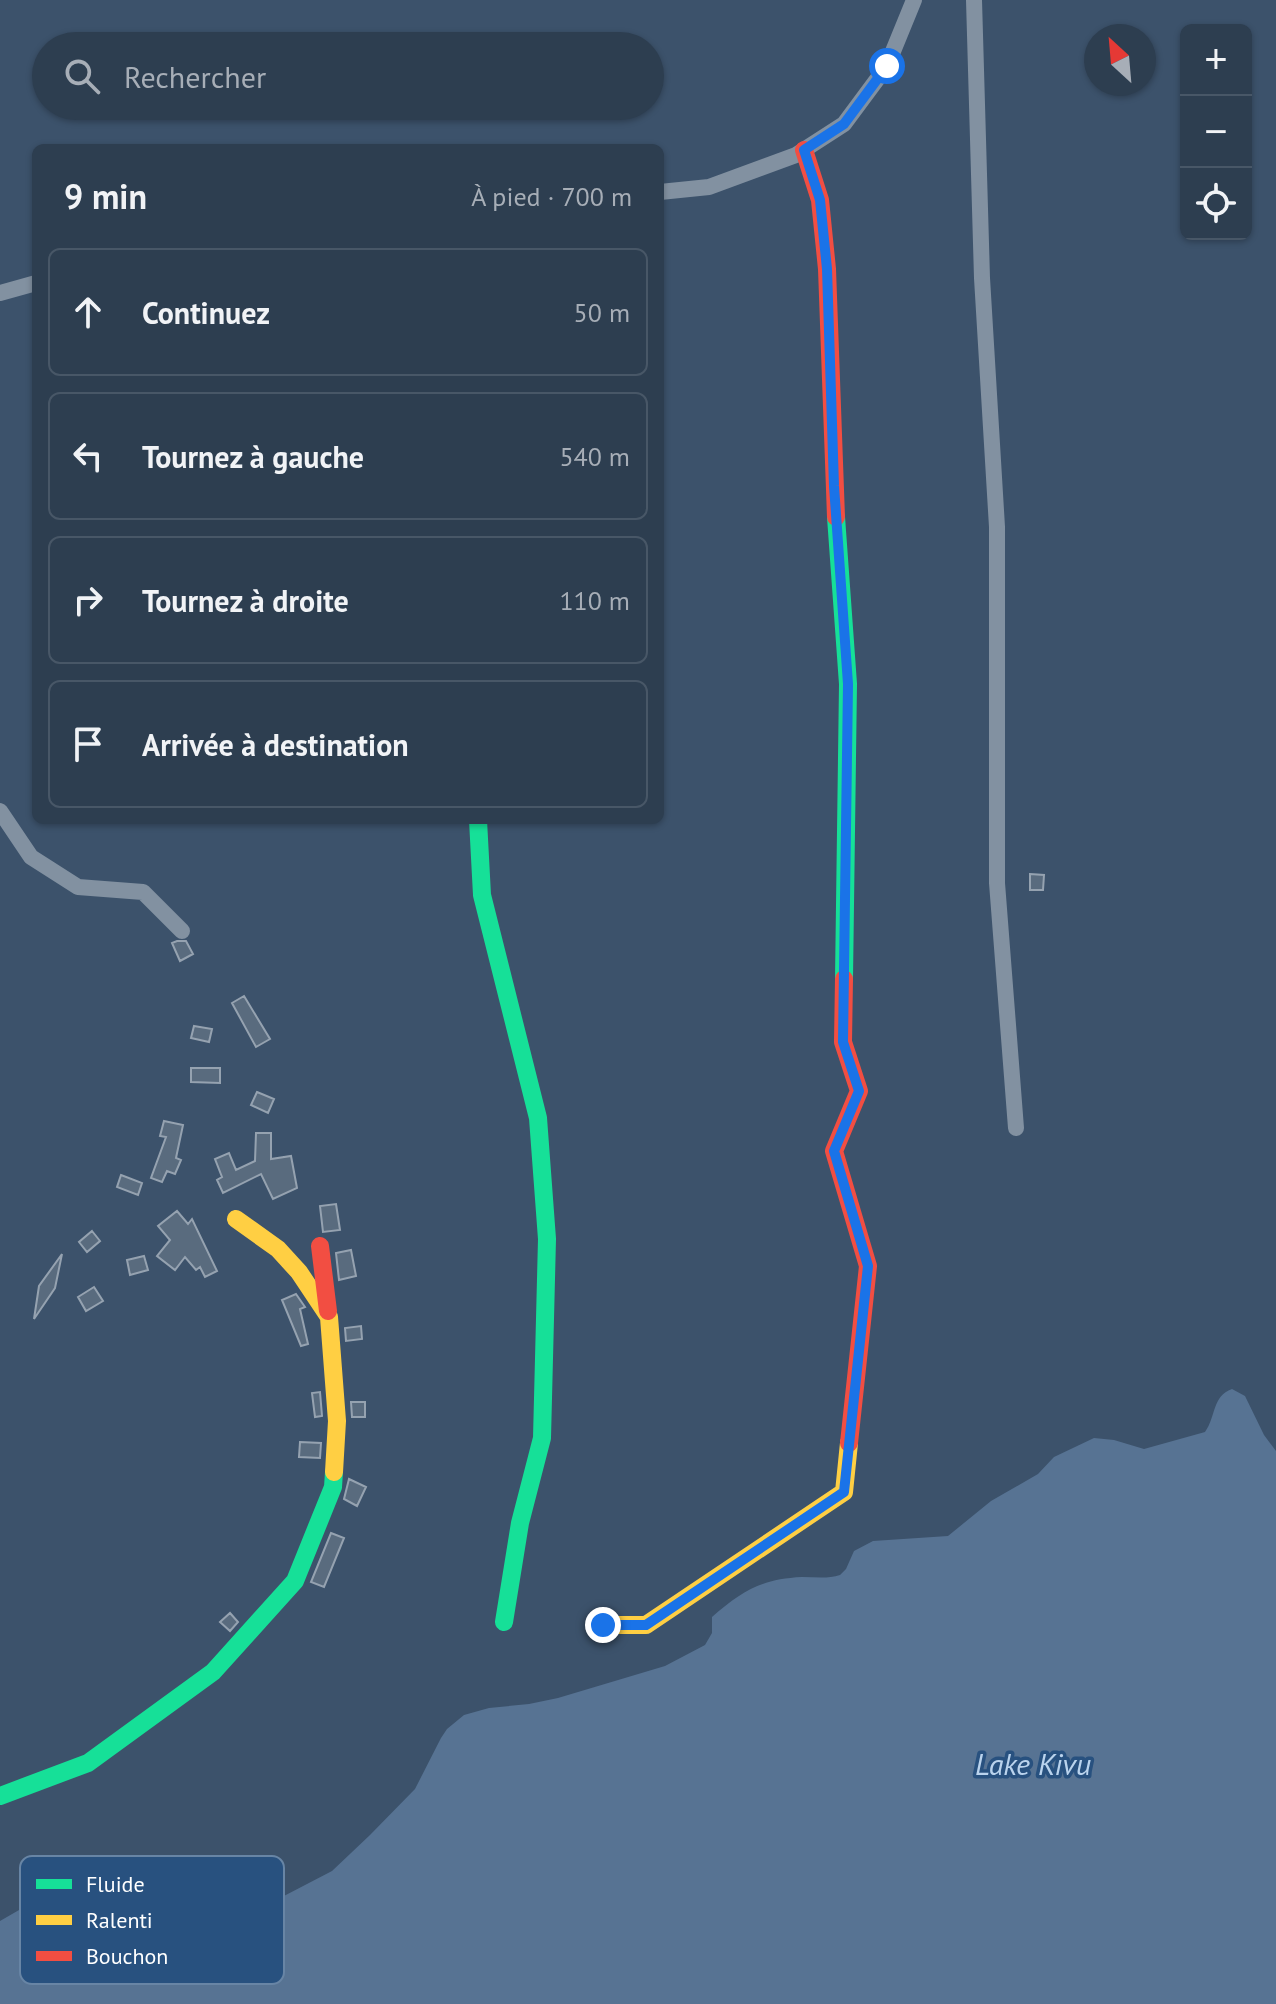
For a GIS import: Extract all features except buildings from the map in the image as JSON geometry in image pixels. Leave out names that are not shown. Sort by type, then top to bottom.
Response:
[{"type":"street","points":[[664,192],[709,187],[804,150],[844,124],[887,66],[914,0]]},
{"type":"street","points":[[974,0],[982,278],[997,527],[997,883],[1016,1128]]},
{"type":"street","points":[[603,1625],[646,1625],[844,1492],[868,1266],[834,1151],[859,1091],[843,1042],[848,684],[834,486],[827,269],[820,200],[804,150]]},
{"type":"street","points":[[0,293],[32,284]]},
{"type":"street","points":[[0,811],[31,857],[78,887],[143,892],[182,931]]},
{"type":"street","points":[[478,824],[482,895],[538,1118],[547,1239],[542,1438],[520,1523],[504,1622]]},
{"type":"street","points":[[236,1219],[278,1249],[299,1272],[329,1317]]},
{"type":"street","points":[[0,1796],[88,1763],[113,1745],[213,1672],[295,1581],[333,1487],[337,1421],[320,1246]]},
{"type":"water","name":"Lake Kivu","points":[[1232,1389],[1245,1396],[1264,1435],[1276,1451],[1276,2004],[0,2004],[0,1921],[20,1909],[20,1984],[284,1984],[284,1896],[332,1871],[370,1835],[415,1789],[441,1738],[464,1715],[489,1708],[558,1698],[665,1666],[705,1645],[712,1633],[712,1617],[753,1588],[788,1578],[840,1575],[854,1551],[873,1541],[948,1536],[991,1501],[1038,1474],[1054,1457],[1094,1438],[1144,1449],[1205,1432],[1218,1402]]},
{"type":"traffic: fast","points":[[836,517],[848,684],[844,979]]},
{"type":"traffic: fast","points":[[478,824],[482,895],[538,1118],[547,1239],[542,1438],[520,1523],[504,1622]]},
{"type":"traffic: fast","points":[[0,1796],[88,1763],[213,1672],[295,1581],[333,1487],[334,1472]]},
{"type":"traffic: slow","points":[[236,1219],[278,1249],[299,1272],[329,1317],[337,1421],[334,1472]]},
{"type":"traffic: slow","points":[[603,1625],[646,1625],[844,1492],[849,1443]]},
{"type":"traffic: jam","points":[[804,150],[820,200],[827,269],[836,517]]},
{"type":"traffic: jam","points":[[844,979],[843,1042],[859,1091],[834,1151],[868,1266],[849,1443]]},
{"type":"traffic: jam","points":[[320,1246],[328,1311]]},
{"type":"route","points":[[603,1625],[646,1625],[844,1492],[868,1266],[834,1151],[859,1091],[843,1042],[848,684],[834,486],[827,269],[820,200],[804,150],[844,124],[887,66]]}]
